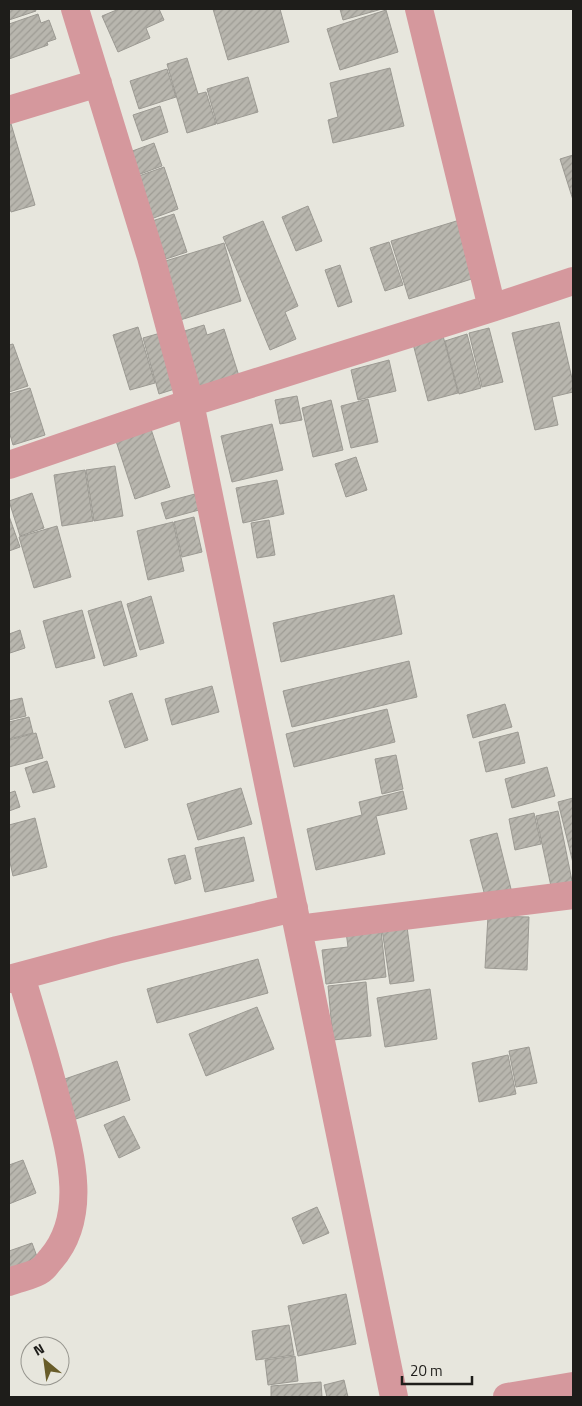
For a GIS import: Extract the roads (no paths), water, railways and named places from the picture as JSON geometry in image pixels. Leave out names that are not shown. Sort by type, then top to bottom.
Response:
[{"type":"street","points":[[75,9],[151,257],[190,404],[394,1397]]},
{"type":"street","points":[[419,9],[492,308]]},
{"type":"street","points":[[9,110],[98,84]]},
{"type":"street","points":[[9,465],[190,404],[573,281]]},
{"type":"street","points":[[9,1282],[41,1270],[56,1252],[68,1231],[73,1203],[73,1175],[69,1149],[50,1071],[15,978],[117,950],[296,918],[573,894]]},
{"type":"street","points":[[507,1397],[573,1386]]}]
